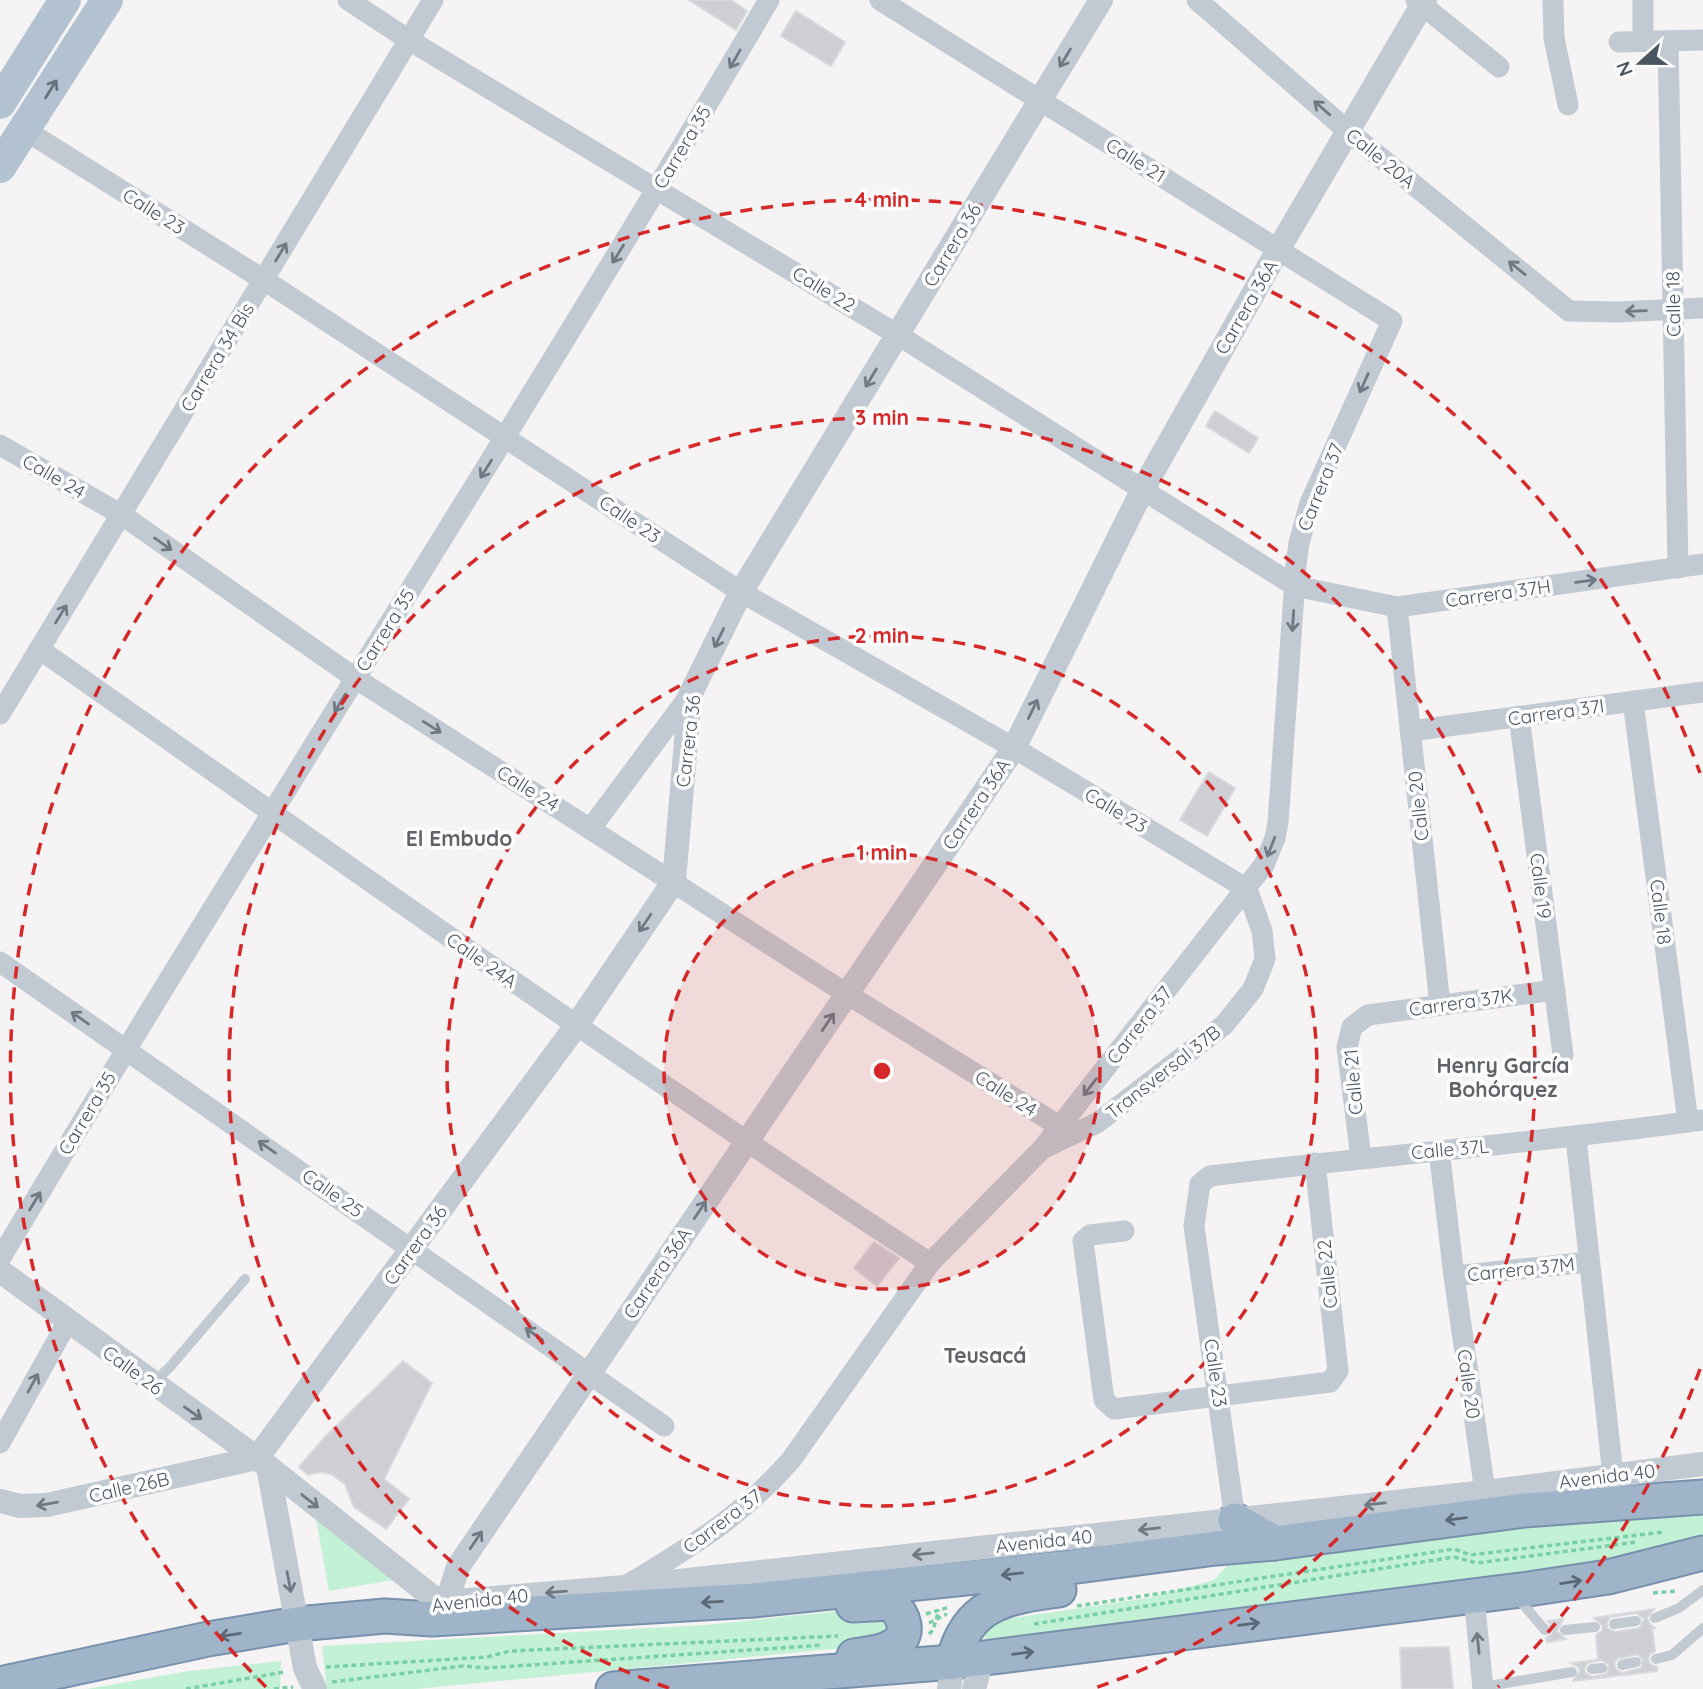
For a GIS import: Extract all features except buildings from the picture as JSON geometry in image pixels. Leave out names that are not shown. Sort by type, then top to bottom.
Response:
[{"type":"highway","points":[[1524,1510],[1613,1494],[1703,1483]]},
{"type":"highway","name":"Avenida 40","points":[[0,1684],[208,1639],[297,1624],[385,1616],[432,1619],[754,1600],[1062,1569],[1275,1544],[1524,1510],[1703,1497]]},
{"type":"highway","points":[[1236,1520],[1275,1544]]},
{"type":"highway","points":[[964,1675],[963,1633],[976,1616],[995,1603],[1020,1595],[1144,1579],[1190,1552]]},
{"type":"highway","points":[[1608,1577],[1703,1553]]},
{"type":"highway","points":[[613,1689],[701,1685],[795,1676],[964,1675],[1474,1596],[1703,1565]]},
{"type":"highway","points":[[754,1600],[789,1614],[876,1603],[891,1603],[901,1612],[905,1624],[904,1634],[894,1646],[822,1663],[795,1676]]},
{"type":"main road","points":[[0,103],[65,0]]},
{"type":"main road","points":[[0,167],[107,0]]},
{"type":"street","name":"Calle 22","points":[[348,0],[409,40],[898,335],[1295,586]]},
{"type":"street","name":"Carrera 34 Bis","points":[[0,714],[433,0]]},
{"type":"street","name":"Carrera 35","points":[[0,1259],[125,1049],[658,189],[769,0]]},
{"type":"street","name":"Calle 21","points":[[880,0],[1392,321]]},
{"type":"street","name":"Carrera 36","points":[[262,1463],[413,1248],[576,1026],[674,881],[690,695],[741,592],[1101,0]]},
{"type":"street","name":"Calle 20A","points":[[1197,0],[1349,132],[1569,311],[1673,310]]},
{"type":"street","points":[[1552,0],[1554,38],[1568,105]]},
{"type":"street","points":[[1643,0],[1643,41]]},
{"type":"street","name":"Carrera 36A","points":[[443,1602],[458,1567],[1014,748],[1143,489],[1421,2]]},
{"type":"street","points":[[1421,2],[1499,67]]},
{"type":"street","points":[[1619,42],[1703,40]]},
{"type":"street","name":"Calle 18","points":[[1668,41],[1678,568]]},
{"type":"street","name":"Calle 23","points":[[25,130],[506,436],[741,592],[1014,748],[1247,889]]},
{"type":"street","points":[[1673,310],[1703,308]]},
{"type":"street","name":"Carrera 37","points":[[624,1587],[714,1532],[774,1480],[791,1460],[930,1263],[1042,1149],[1247,889],[1267,858],[1278,823],[1299,543],[1310,503],[1392,321]]},
{"type":"street","name":"Calle 24","points":[[0,445],[122,515],[355,678],[847,994],[1059,1126]]},
{"type":"street","name":"Carrera 37H","points":[[1295,586],[1397,607],[1703,564]]},
{"type":"street","name":"Calle 20","points":[[1397,607],[1440,1004]]},
{"type":"street","name":"Calle 24A","points":[[40,649],[576,1026],[930,1263]]},
{"type":"street","name":"Carrera 37I","points":[[1410,731],[1703,692]]},
{"type":"street","points":[[591,828],[690,695]]},
{"type":"street","name":"Calle 18","points":[[1633,701],[1696,1121]]},
{"type":"street","name":"Calle 19","points":[[1519,716],[1563,1055]]},
{"type":"street","name":"Transversal 37B","points":[[1042,1149],[1097,1123],[1224,1025],[1253,989],[1265,959],[1262,932],[1247,889]]},
{"type":"street","name":"Calle 25","points":[[0,962],[413,1248],[664,1426]]},
{"type":"street","name":"Carrera 37K","points":[[1368,1015],[1555,990]]},
{"type":"street","name":"Calle 21","points":[[1361,1157],[1347,1046],[1352,1027],[1368,1015]]},
{"type":"street","name":"Calle 37L","points":[[1200,1184],[1210,1176],[1361,1157],[1576,1138],[1696,1121]]},
{"type":"street","points":[[1576,1138],[1613,1475]]},
{"type":"street","name":"Calle 20","points":[[1439,1150],[1485,1492]]},
{"type":"street","name":"Calle 22","points":[[1220,1397],[1329,1382],[1338,1371],[1315,1163]]},
{"type":"street","name":"Calle 23","points":[[1200,1184],[1194,1226],[1236,1520]]},
{"type":"street","points":[[1124,1231],[1090,1235],[1083,1241],[1104,1401],[1114,1409],[1220,1397]]},
{"type":"street","name":"Carrera 37M","points":[[1454,1276],[1589,1262]]},
{"type":"street","name":"Calle 26","points":[[0,1271],[262,1463],[443,1602]]},
{"type":"street","points":[[0,1443],[68,1321]]},
{"type":"street","points":[[262,1463],[305,1668],[315,1689]]},
{"type":"street","name":"Calle 26B","points":[[0,1501],[20,1506],[47,1505],[262,1463]]},
{"type":"street","name":"Avenida 40","points":[[385,1616],[443,1602],[624,1587],[1236,1520],[1703,1464]]},
{"type":"street","points":[[1474,1596],[1483,1688]]},
{"type":"lane","points":[[152,1384],[170,1367],[245,1279]]},
{"type":"lane","points":[[1655,1618],[1679,1608],[1703,1590]]},
{"type":"lane","points":[[1512,1591],[1545,1630]]},
{"type":"lane","points":[[1614,1624],[1636,1620]]},
{"type":"lane","points":[[1565,1630],[1595,1627]]},
{"type":"lane","points":[[1656,1659],[1672,1655],[1703,1628]]},
{"type":"lane","points":[[1622,1665],[1636,1662]]},
{"type":"lane","points":[[1483,1688],[1573,1672]]},
{"type":"path","points":[[1565,1545],[1664,1532],[1665,1538],[1566,1552]]},
{"type":"path","points":[[928,1636],[933,1630],[939,1610],[939,1581]]},
{"type":"green space","points":[[1703,1511],[1703,1547],[1698,1549],[993,1648],[985,1637],[987,1627],[994,1621],[1148,1598],[1214,1580],[1233,1559],[1495,1529]]},
{"type":"green space","points":[[316,1519],[393,1580],[329,1591]]},
{"type":"green space","points":[[850,1610],[897,1619],[875,1645],[416,1689],[327,1689],[322,1646],[705,1625]]},
{"type":"green space","points":[[281,1661],[280,1689],[87,1689],[189,1671]]},
{"type":"district","name":"El Embudo","points":[[459,839]]},
{"type":"district","name":"Henry García Bohórquez","points":[[1503,1078]]},
{"type":"district","name":"Teusacá","points":[[985,1356]]}]
